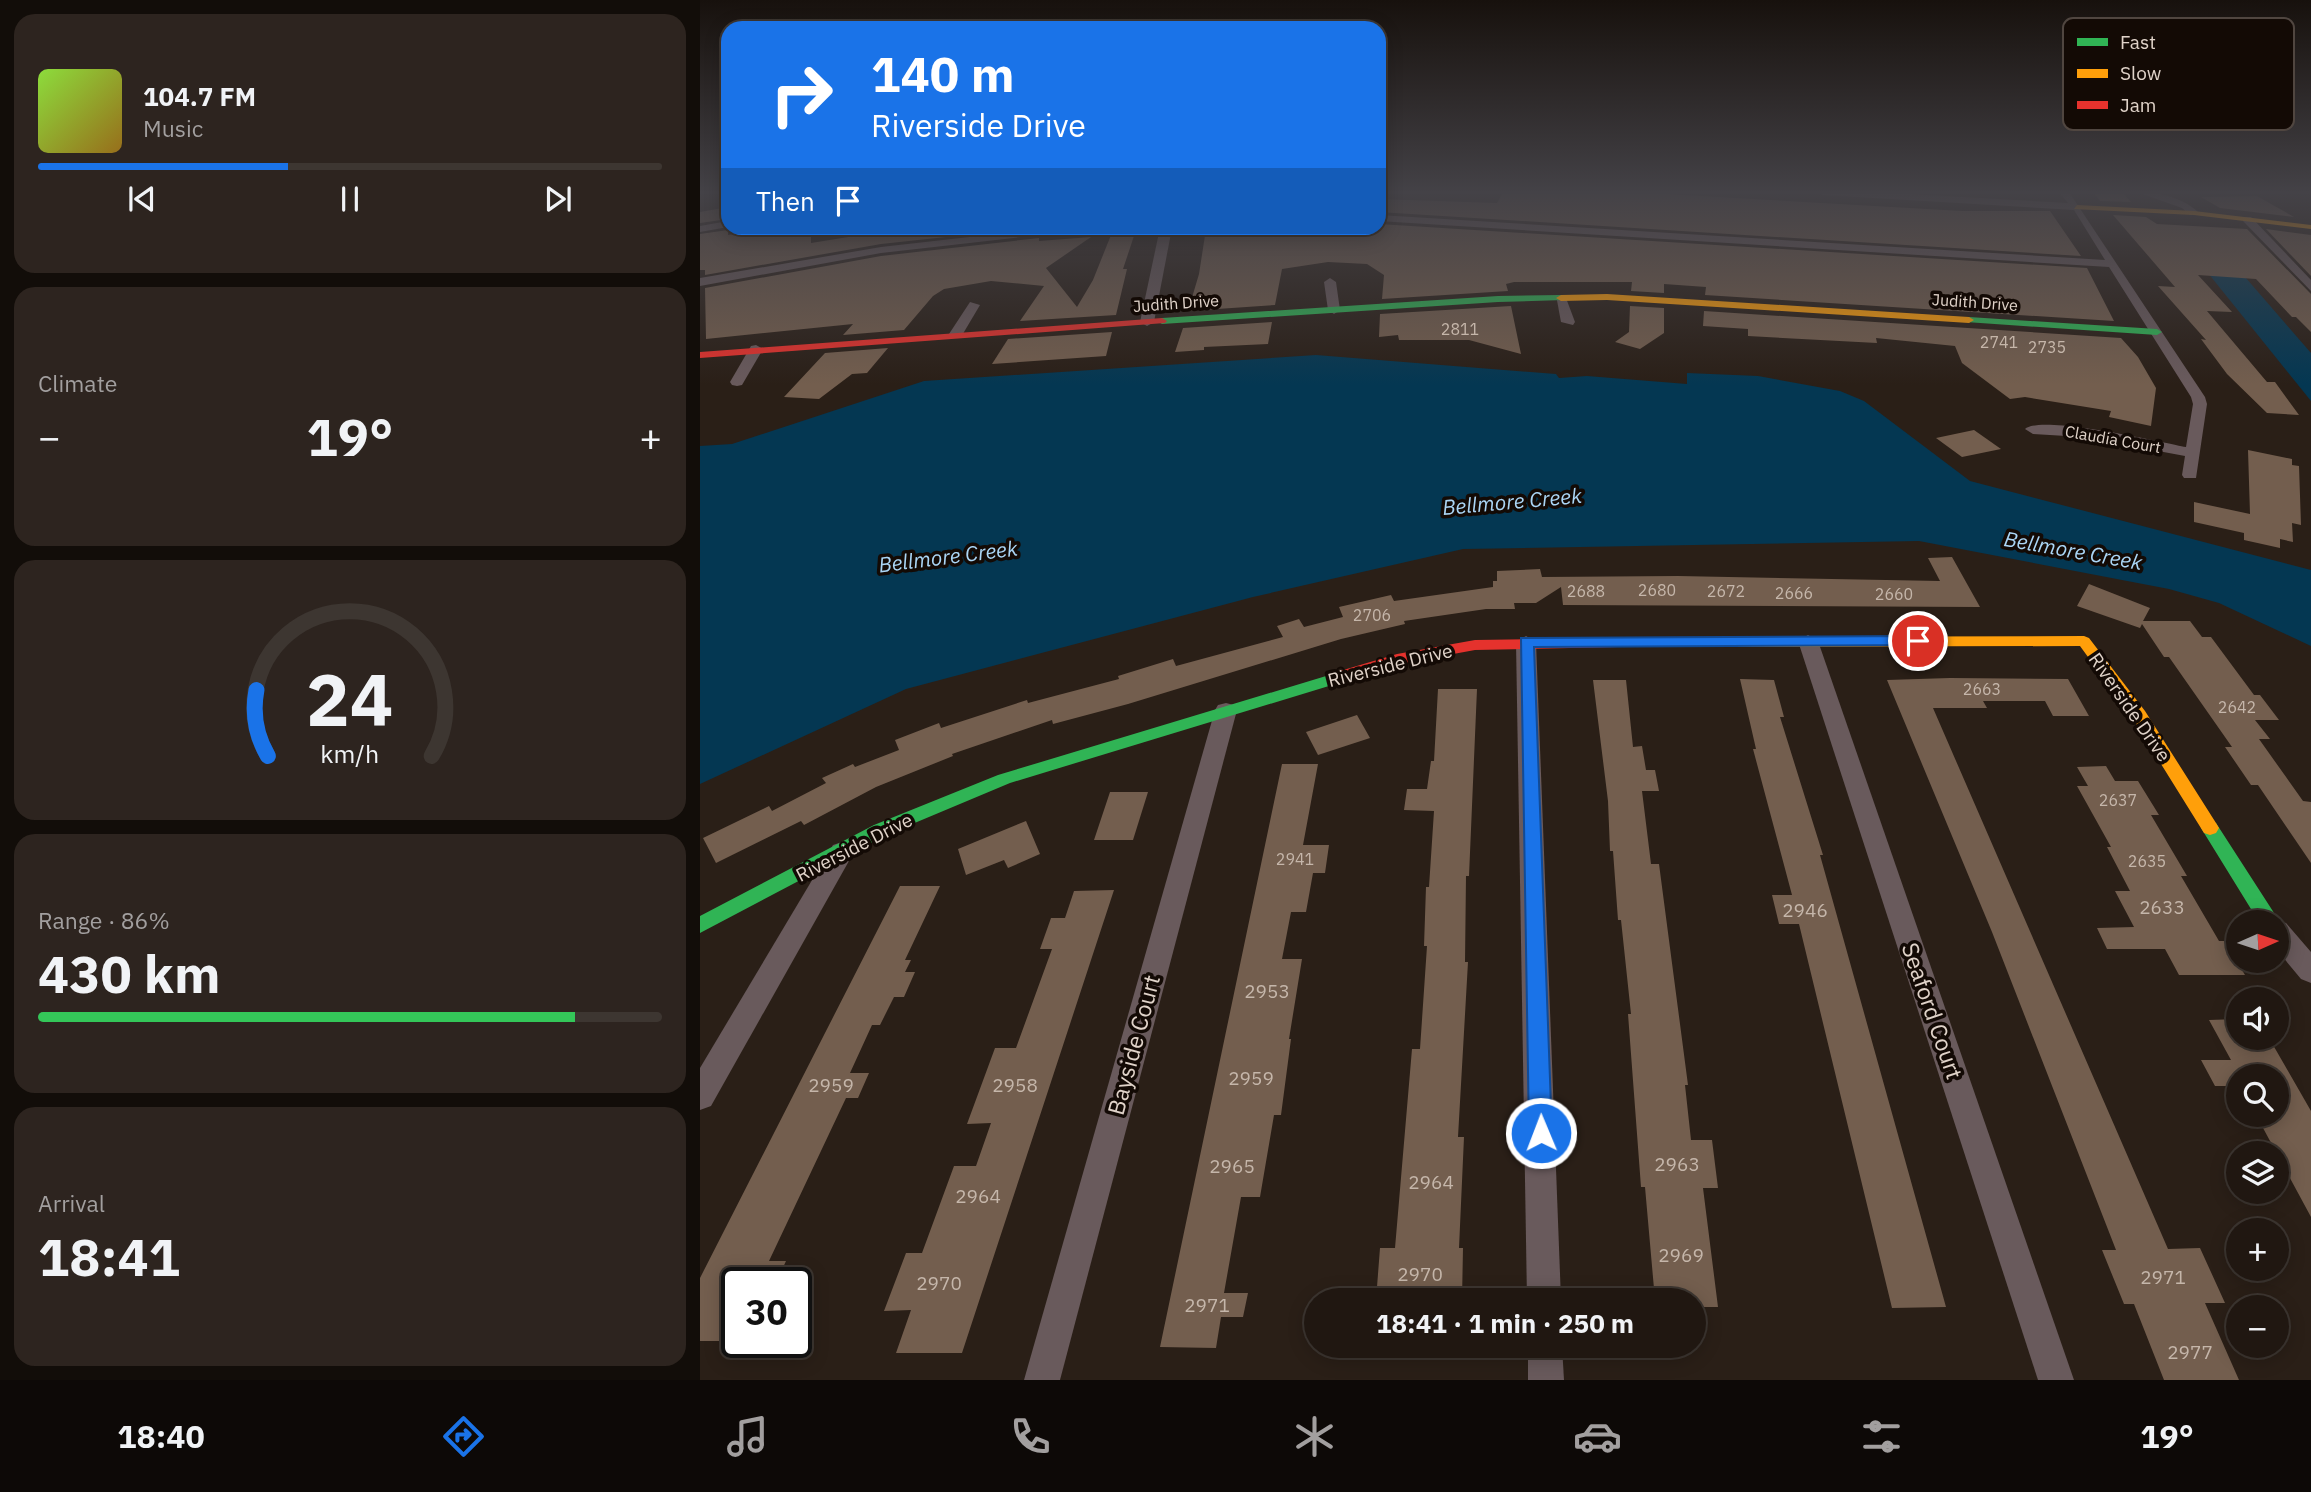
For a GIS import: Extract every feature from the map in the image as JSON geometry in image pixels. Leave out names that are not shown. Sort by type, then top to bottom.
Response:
[{"type":"street","points":[[700,282],[845,256]]},
{"type":"street","points":[[1147,322],[1160,256]]},
{"type":"street","points":[[1993,256],[2114,264]]},
{"type":"street","points":[[2109,256],[2200,404],[2190,475]]},
{"type":"street","points":[[2282,256],[2311,287]]},
{"type":"street","points":[[1330,282],[1334,310]]},
{"type":"street","points":[[1560,298],[1568,322]]},
{"type":"street","name":"Judith Drive","points":[[700,355],[956,334],[1560,298],[1661,298],[2157,332]]},
{"type":"street","points":[[956,334],[974,305]]},
{"type":"street","points":[[737,382],[756,349]]},
{"type":"street","name":"Claudia Court","points":[[2033,429],[2083,432],[2193,453]]},
{"type":"street","name":"Seaford Court","points":[[1808,641],[2056,1380]]},
{"type":"street","name":"Riverside Drive","points":[[700,925],[880,830],[1004,779],[1397,659],[1475,645],[1527,642],[2084,641],[2139,715],[2261,910]]},
{"type":"street","points":[[1527,642],[1544,1288]]},
{"type":"street","name":"Bayside Court","points":[[1042,1380],[1227,710]]},
{"type":"street","points":[[700,1096],[842,852]]},
{"type":"street","points":[[2289,945],[2311,971]]},
{"type":"street","points":[[1545,1358],[1546,1380]]},
{"type":"water","points":[[2195,256],[2227,256],[2311,353],[2311,401]]},
{"type":"water","name":"Bellmore Creek","points":[[1316,355],[1556,374],[1559,378],[1587,376],[1687,384],[1687,373],[1758,376],[1840,391],[1864,401],[1970,481],[2311,570],[2311,646],[2219,603],[2169,589],[1919,541],[1463,549],[1253,597],[906,689],[700,784],[700,446],[732,444],[924,381]]},
{"type":"building","points":[[700,256],[811,256],[705,275],[705,270],[700,270]]},
{"type":"building","points":[[879,256],[1063,256],[1046,268],[1077,307],[1093,280],[1102,256],[1127,256],[1123,269],[1127,269],[1116,315],[1020,321],[1044,286],[991,281],[944,289],[933,296],[904,330],[843,335],[853,324],[706,339],[705,288]]},
{"type":"building","points":[[1202,256],[1900,256],[2087,268],[2114,321],[1705,295],[1706,287],[1664,284],[1664,293],[1631,291],[1632,282],[1514,282],[1506,284],[1508,291],[1382,299],[1384,275],[1367,264],[1328,262],[1282,269],[1275,305],[1188,311]]},
{"type":"building","points":[[2149,256],[2274,256],[2311,294],[2311,332],[2296,317],[2292,317],[2256,279],[2198,275],[2232,312],[2207,311],[2267,382],[2275,382],[2299,415],[2267,413],[2227,374],[2201,339],[2206,340],[2158,286],[2175,287]]},
{"type":"building","points":[[2292,256],[2311,256],[2311,276]]},
{"type":"building","points":[[1511,306],[1521,354],[1469,340],[1399,340],[1398,335],[1379,337],[1380,314]]},
{"type":"building","points":[[1630,306],[1664,308],[1664,333],[1640,349],[1615,342],[1629,332]]},
{"type":"building","points":[[1704,311],[2121,338],[2138,357],[2156,388],[2151,426],[2109,417],[2111,411],[2025,397],[2010,399],[1962,363],[1955,346],[1876,338],[1877,343],[1748,336],[1748,329],[1703,326]]},
{"type":"building","points":[[1272,322],[1268,344],[1204,347],[1204,350],[1175,352],[1183,328]]},
{"type":"building","points":[[1112,332],[1106,356],[992,364],[1008,339]]},
{"type":"building","points":[[888,348],[867,373],[852,374],[819,399],[784,397],[825,353]]},
{"type":"building","points":[[1974,430],[2001,449],[1962,457],[1936,438]]},
{"type":"building","points":[[2248,450],[2292,459],[2292,465],[2299,466],[2301,525],[2292,523],[2293,542],[2280,539],[2280,548],[2244,540],[2244,533],[2194,522],[2194,502],[2250,514]]},
{"type":"building","points":[[1952,557],[1980,607],[1563,605],[1561,587],[1536,603],[1514,603],[1515,609],[1486,609],[1404,621],[1405,624],[1341,639],[1128,704],[1053,724],[1052,720],[952,754],[953,756],[876,787],[804,825],[801,821],[716,863],[703,838],[769,806],[772,811],[826,783],[822,778],[853,764],[855,767],[899,750],[895,740],[939,723],[941,728],[1027,700],[1028,703],[1119,679],[1118,676],[1173,659],[1176,666],[1283,637],[1277,626],[1299,619],[1304,627],[1343,617],[1339,607],[1391,595],[1394,601],[1493,587],[1493,581],[1497,581],[1497,571],[1540,569],[1542,577],[1678,576],[1940,581],[1928,558]]},
{"type":"building","points":[[2089,584],[2150,608],[2143,621],[2190,621],[2202,637],[2211,637],[2254,695],[2260,695],[2279,720],[2255,720],[2270,739],[2259,739],[2303,801],[2311,802],[2311,863],[2258,785],[2251,785],[2225,747],[2232,747],[2169,657],[2164,657],[2142,624],[2140,628],[2077,606]]},
{"type":"building","points":[[1740,679],[1774,680],[1784,717],[1780,717],[1823,855],[1820,855],[1946,1307],[1892,1308],[1799,924],[1779,924],[1772,895],[1792,895],[1753,749],[1756,749]]},
{"type":"building","points":[[2068,679],[2089,716],[2053,716],[2045,701],[1983,701],[1987,708],[1933,708],[2168,1249],[2200,1248],[2225,1303],[2205,1303],[2226,1351],[2226,1358],[2229,1358],[2239,1380],[2164,1380],[2134,1304],[2124,1304],[2102,1250],[2116,1250],[1992,932],[1887,680]]},
{"type":"building","points":[[1593,680],[1626,680],[1633,747],[1642,746],[1646,770],[1655,770],[1659,791],[1642,791],[1651,864],[1659,864],[1688,1085],[1685,1085],[1691,1140],[1712,1140],[1718,1188],[1703,1188],[1718,1307],[1706,1307],[1706,1288],[1654,1288],[1645,1187],[1641,1187],[1628,1014],[1631,1014],[1621,920],[1618,920],[1613,851],[1610,851],[1608,801]]},
{"type":"building","points":[[1438,689],[1477,689],[1469,876],[1466,876],[1465,962],[1468,962],[1458,1137],[1464,1137],[1459,1248],[1463,1248],[1462,1288],[1377,1288],[1380,1248],[1395,1248],[1412,1049],[1420,1049],[1427,946],[1424,946],[1426,887],[1429,887],[1434,811],[1404,810],[1407,789],[1427,789],[1431,761],[1434,761]]},
{"type":"building","points":[[1357,715],[1370,738],[1318,755],[1306,732]]},
{"type":"building","points":[[1282,764],[1318,764],[1303,845],[1329,845],[1325,873],[1313,873],[1306,912],[1291,912],[1282,959],[1302,959],[1289,1039],[1281,1115],[1274,1115],[1260,1197],[1241,1197],[1224,1293],[1248,1293],[1243,1317],[1221,1317],[1216,1348],[1160,1347]]},
{"type":"building","points":[[2106,766],[2115,781],[2138,781],[2159,815],[2151,815],[2187,876],[2181,876],[2219,941],[2226,943],[2226,973],[2245,975],[2179,975],[2165,949],[2107,949],[2097,928],[2134,927],[2115,891],[2130,891],[2107,847],[2111,847],[2077,786],[2088,786],[2077,767]]},
{"type":"building","points":[[1110,792],[1148,792],[1133,840],[1094,840]]},
{"type":"building","points":[[1026,821],[1040,854],[1008,868],[1004,860],[966,875],[958,849]]},
{"type":"building","points":[[900,886],[940,886],[905,960],[911,960],[905,972],[915,972],[904,997],[894,997],[880,1025],[872,1025],[850,1073],[869,1073],[858,1098],[846,1098],[769,1261],[786,1261],[783,1267],[721,1267],[721,1341],[700,1341],[700,1278]]},
{"type":"building","points":[[1114,890],[962,1353],[896,1353],[911,1310],[884,1311],[906,1253],[922,1253],[954,1166],[976,1166],[991,1123],[967,1124],[995,1048],[1016,1048],[1052,949],[1040,949],[1051,918],[1065,918],[1074,891]]},
{"type":"building","points":[[2226,1019],[2226,1050],[2276,1050],[2284,1064],[2226,1064],[2226,1086],[2215,1086],[2201,1060],[2231,1060],[2209,1020]]},
{"type":"building","points":[[2289,1073],[2311,1111],[2311,1217],[2289,1176],[2289,1141],[2270,1141],[2262,1127],[2289,1127]]},
{"type":"traffic: fast","points":[[1162,321],[1498,299],[1561,298]]},
{"type":"traffic: fast","points":[[1969,320],[2157,332]]},
{"type":"traffic: fast","points":[[700,925],[880,830],[1004,779],[1336,678]]},
{"type":"traffic: fast","points":[[2210,828],[2261,910]]},
{"type":"traffic: slow","points":[[1561,298],[1607,297],[1969,320]]},
{"type":"traffic: slow","points":[[1707,642],[2084,641],[2139,715],[2210,828]]},
{"type":"traffic: jam","points":[[700,355],[1162,321]]},
{"type":"traffic: jam","points":[[1336,678],[1397,659],[1475,645],[1707,642]]},
{"type":"route","points":[[1541,1133],[1527,642],[1918,641]]}]
